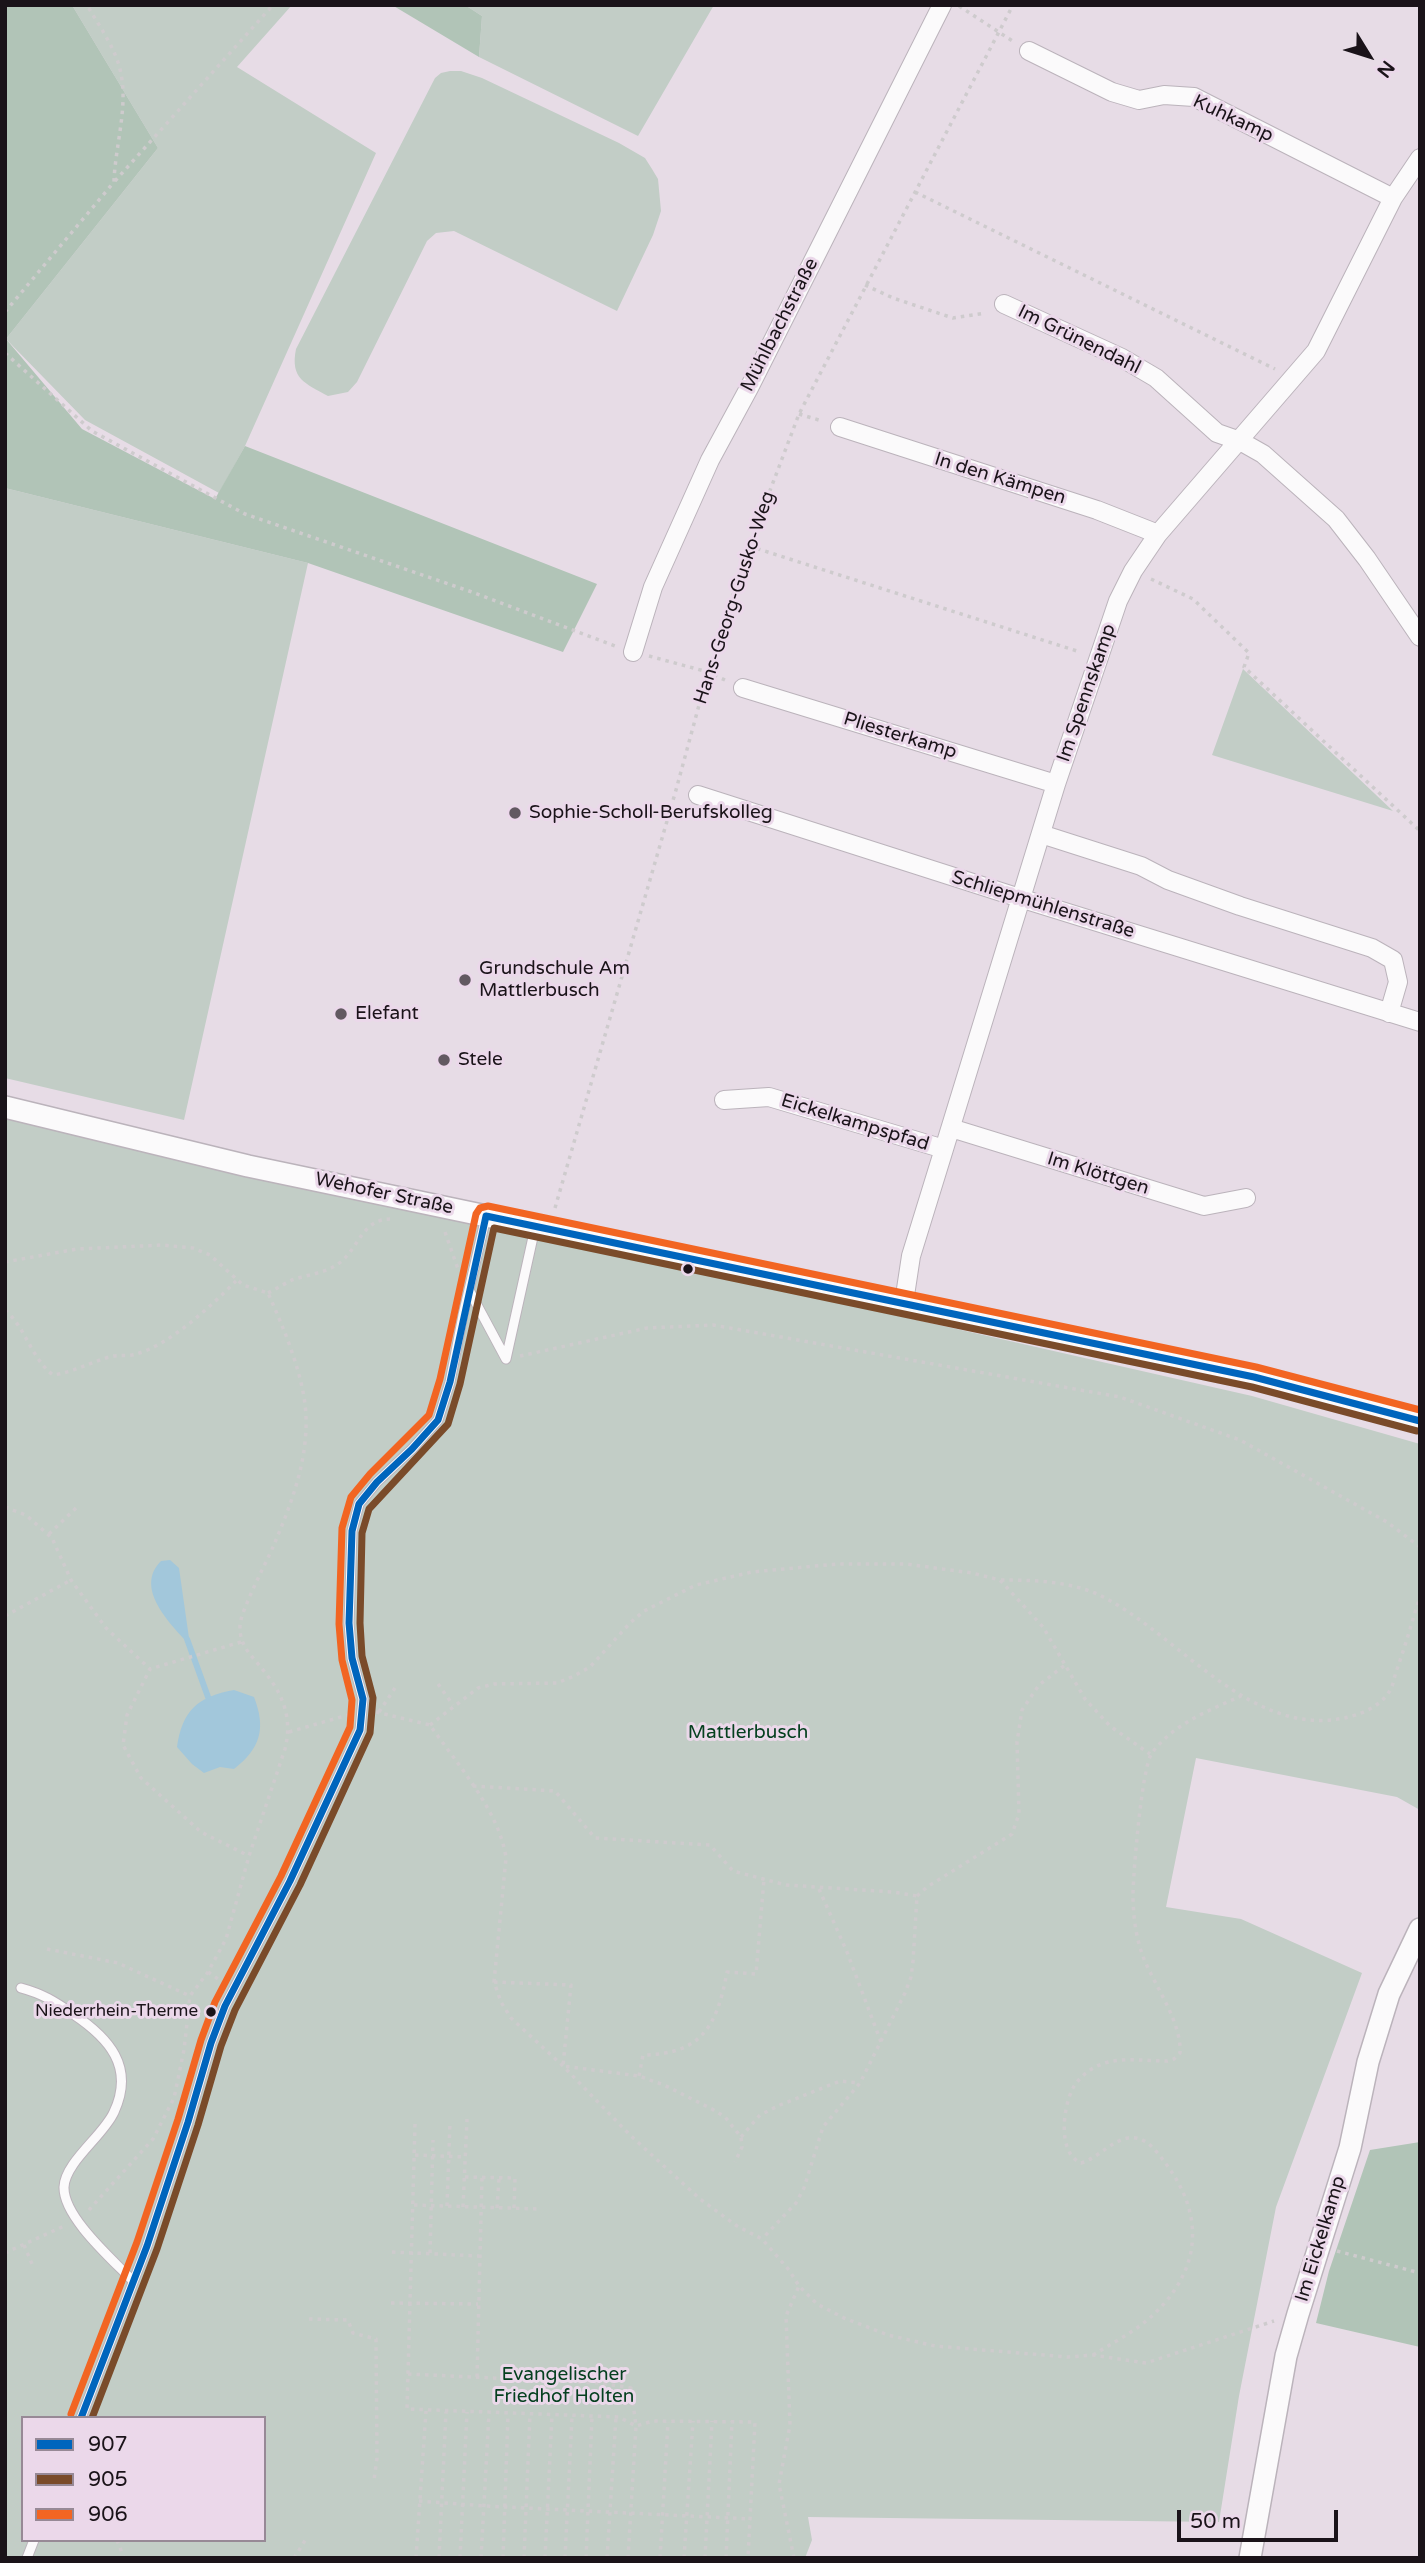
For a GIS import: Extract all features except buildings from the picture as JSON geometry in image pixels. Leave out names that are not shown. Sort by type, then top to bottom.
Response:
[{"type":"street","name":"Mühlbachstraße","points":[[634,652],[653,587],[710,460],[942,5]]},
{"type":"street","name":"Kuhkamp","points":[[1028,51],[1112,92],[1139,100],[1164,95],[1194,97],[1393,198]]},
{"type":"street","name":"Im Spennskamp","points":[[904,1302],[911,1256],[1023,899],[1056,784],[1118,601],[1133,571],[1158,534],[1316,351],[1393,198],[1419,161]]},
{"type":"street","name":"Im Grünendahl","points":[[1010,306],[1122,358],[1156,378],[1217,433],[1240,441],[1263,454],[1336,519],[1367,559],[1420,638]]},
{"type":"street","name":"In den Kämpen","points":[[840,427],[1097,510],[1158,534]]},
{"type":"street","name":"Pliesterkamp","points":[[743,688],[1056,784]]},
{"type":"street","name":"Schliepmühlenstraße","points":[[698,795],[1420,1022]]},
{"type":"street","points":[[1041,834],[1140,866],[1168,880],[1240,906],[1373,948],[1393,960],[1398,982],[1389,1013]]},
{"type":"street","name":"Eickelkampspfad","points":[[724,1100],[769,1097],[944,1149]]},
{"type":"street","name":"Wehofer Straße","points":[[5,1107],[248,1166],[1254,1377],[1420,1421]]},
{"type":"street","name":"Im Klöttgen","points":[[951,1128],[1204,1206],[1246,1198]]},
{"type":"street","name":"Im Eickelkamp","points":[[1250,2558],[1286,2356],[1350,2148],[1368,2062],[1389,1994],[1420,1929]]},
{"type":"lane","points":[[82,2416],[133,2281],[225,2006],[344,1769],[360,1730],[363,1699],[352,1658],[349,1623],[352,1531],[359,1504],[438,1420],[450,1382],[486,1216]]},
{"type":"lane","points":[[506,1359],[542,1227]]},
{"type":"lane","points":[[469,1290],[506,1359]]},
{"type":"lane","points":[[21,1988],[43,1994],[95,2029],[118,2061],[122,2077],[114,2113],[66,2179],[66,2202],[77,2220],[133,2281]]},
{"type":"path","points":[[87,5],[121,73],[121,115],[114,157],[114,182]]},
{"type":"path","points":[[5,312],[114,182],[273,5]]},
{"type":"path","points":[[957,5],[1028,51]]},
{"type":"path","name":"Hans-Georg-Gusko-Weg","points":[[542,1227],[676,790],[708,672],[749,546],[799,414],[1013,5]]},
{"type":"path","points":[[915,191],[1293,378]]},
{"type":"path","points":[[866,285],[893,298],[953,318],[1010,306]]},
{"type":"path","points":[[5,353],[92,431],[245,514],[469,591],[634,652],[708,672]]},
{"type":"path","points":[[799,414],[840,427]]},
{"type":"path","points":[[749,546],[1098,657]]},
{"type":"path","points":[[1133,571],[1193,599],[1249,653],[1244,667],[1420,831]]},
{"type":"path","points":[[268,1293],[291,1281],[334,1268],[375,1221],[387,1218],[399,1221]]},
{"type":"path","points":[[433,1228],[445,1232],[455,1265],[469,1290]]},
{"type":"path","points":[[5,1262],[78,1249],[162,1245],[193,1248],[210,1255],[236,1281],[268,1293],[284,1330],[303,1389],[307,1418],[297,1485],[240,1623],[241,1642],[279,1693],[288,1715],[289,1731],[226,1938],[208,1972],[190,1996],[184,2050],[174,2098],[153,2140],[90,2209],[77,2220],[5,2253]]},
{"type":"path","points":[[5,1310],[32,1345],[40,1365],[53,1375],[67,1373],[111,1356],[135,1355],[153,1347],[192,1321],[236,1281]]},
{"type":"path","points":[[506,1359],[647,1328],[713,1325],[1119,1397],[1240,1440],[1387,1522],[1420,1547]]},
{"type":"path","points":[[5,1507],[26,1516],[49,1534],[61,1553],[71,1580],[106,1628],[150,1670]]},
{"type":"path","points":[[49,1534],[77,1507]]},
{"type":"path","points":[[430,1725],[478,1688],[494,1684],[557,1683],[574,1676],[590,1667],[644,1611],[696,1586],[752,1572],[873,1563],[939,1568],[1000,1580],[1053,1582],[1077,1587],[1096,1594],[1143,1624],[1241,1696],[1277,1714],[1325,1722],[1362,1714],[1389,1693],[1420,1596]]},
{"type":"path","points":[[5,1616],[71,1580]]},
{"type":"path","points":[[1000,1580],[1043,1627],[1075,1685],[1099,1716],[1150,1754]]},
{"type":"path","points":[[241,1642],[150,1670],[127,1715],[123,1745],[141,1778],[201,1832],[249,1856]]},
{"type":"path","points":[[762,2239],[796,2203],[804,2188],[823,2127],[860,2083],[911,1977],[917,1896],[1012,1834],[1019,1814],[1017,1742],[1022,1710],[1039,1685],[1065,1665]]},
{"type":"path","points":[[438,1684],[453,1706]]},
{"type":"path","points":[[379,1712],[396,1688]]},
{"type":"path","points":[[1093,2355],[1157,2312],[1184,2275],[1195,2233],[1182,2190],[1165,2162],[1146,2141],[1129,2138],[1081,2163],[1070,2156],[1066,2141],[1068,2099],[1077,2081],[1104,2063],[1167,2061],[1180,2053],[1169,2011],[1144,1958],[1135,1917],[1133,1895],[1138,1836],[1150,1754],[1188,1720],[1241,1696]]},
{"type":"path","points":[[289,1731],[363,1712],[379,1712],[430,1725],[494,1819],[504,1839],[506,1858],[494,1982],[500,2002],[511,2018],[563,2066],[630,2135],[700,2199],[737,2226],[762,2239],[799,2286],[817,2304],[888,2335],[935,2346],[1068,2357],[1093,2355],[1146,2363],[1298,2314]]},
{"type":"path","points":[[472,1786],[555,1791],[595,1838],[710,1845],[733,1871],[786,1885],[917,1896]]},
{"type":"path","points":[[639,2076],[643,2055],[664,2055],[688,2047],[706,2034],[723,1996],[727,1972],[757,1974],[764,1878]]},
{"type":"path","points":[[819,1889],[847,1952],[881,2042]]},
{"type":"path","points":[[47,1949],[118,1963],[190,1996]]},
{"type":"path","points":[[494,1982],[571,1985],[563,2066]]},
{"type":"path","points":[[563,2066],[639,2076],[712,2109],[725,2117],[741,2137],[742,2147],[735,2162]]},
{"type":"path","points":[[741,2137],[760,2115],[780,2105],[840,2081],[860,2083]]},
{"type":"path","points":[[463,2207],[467,2119]]},
{"type":"path","points":[[447,2206],[450,2122]]},
{"type":"path","points":[[415,2124],[407,2410],[616,2417],[636,2426],[653,2421],[755,2422],[748,2558]]},
{"type":"path","points":[[430,2253],[433,2140]]},
{"type":"path","points":[[415,2155],[466,2157]]},
{"type":"path","points":[[465,2176],[515,2178],[514,2208]]},
{"type":"path","points":[[477,2377],[482,2177]]},
{"type":"path","points":[[497,2208],[499,2178]]},
{"type":"path","points":[[414,2205],[539,2209]]},
{"type":"path","points":[[24,2245],[32,2264]]},
{"type":"path","points":[[1319,2246],[1420,2273]]},
{"type":"path","points":[[392,2252],[479,2256]]},
{"type":"path","points":[[794,2558],[779,2484],[790,2425],[786,2316],[799,2286]]},
{"type":"path","points":[[391,2303],[478,2304]]},
{"type":"path","points":[[309,2319],[348,2320],[353,2333],[376,2339],[377,2458],[374,2480]]},
{"type":"path","points":[[408,2374],[600,2383],[631,2388],[636,2426],[628,2558]]},
{"type":"path","points":[[416,2558],[426,2411]]},
{"type":"path","points":[[439,2558],[446,2412]]},
{"type":"path","points":[[460,2558],[467,2412]]},
{"type":"path","points":[[481,2558],[489,2413]]},
{"type":"path","points":[[503,2558],[508,2414]]},
{"type":"path","points":[[524,2558],[530,2414]]},
{"type":"path","points":[[545,2558],[552,2415]]},
{"type":"path","points":[[565,2558],[572,2416]]},
{"type":"path","points":[[586,2558],[592,2416]]},
{"type":"path","points":[[607,2558],[616,2417]]},
{"type":"path","points":[[660,2558],[668,2421]]},
{"type":"path","points":[[684,2558],[693,2421]]},
{"type":"path","points":[[705,2558],[712,2421]]},
{"type":"path","points":[[726,2558],[732,2421]]},
{"type":"path","points":[[419,2501],[751,2519]]},
{"type":"path","points":[[294,2558],[306,2539]]},
{"type":"green space","points":[[5,5],[72,5],[158,148],[6,339],[82,429],[215,499],[245,446],[597,584],[563,652],[308,563],[5,488]]},
{"type":"green space","points":[[72,5],[292,5],[237,67],[376,153],[245,446],[219,493],[85,420],[6,339],[158,148]]},
{"type":"green space","points":[[392,5],[465,5],[482,16],[479,57]]},
{"type":"green space","points":[[465,5],[714,5],[638,136],[479,57],[482,16]]},
{"type":"green space","points":[[450,71],[461,71],[482,78],[645,158],[658,179],[661,211],[653,235],[617,311],[454,231],[436,233],[427,241],[357,382],[348,392],[328,396],[306,383],[297,374],[296,349],[435,78]]},
{"type":"green space","points":[[5,488],[308,563],[184,1120],[5,1078]]},
{"type":"green space","points":[[1243,669],[1393,811],[1212,755]]},
{"type":"green space","name":"Mattlerbusch","points":[[5,1113],[1252,1396],[1420,1444],[1420,1810],[1397,1797],[1196,1758],[1166,1907],[1241,1919],[1362,1973],[1276,2207],[1239,2396],[1219,2522],[808,2517],[812,2540],[805,2558],[5,2558]]},
{"type":"green space","points":[[1420,2142],[1420,2347],[1316,2323],[1329,2271],[1370,2150]]},
{"type":"water","points":[[170,1560],[179,1568],[189,1638],[185,1640],[156,1603],[152,1592],[154,1571],[161,1561]]},
{"type":"water","points":[[234,1690],[254,1697],[260,1718],[259,1737],[250,1753],[234,1769],[220,1767],[204,1773],[177,1747],[179,1734],[188,1715],[201,1701]]},
{"type":"waterway","points":[[187,1639],[208,1697]]},
{"type":"transit line","name":"906","points":[[71,2414],[137,2242],[215,2002],[281,1876],[350,1727],[352,1700],[342,1660],[339,1624],[342,1528],[351,1497],[429,1415],[440,1379],[476,1214],[480,1208],[488,1206],[1256,1367],[1420,1410]]},
{"type":"transit line","name":"907","points":[[486,1216],[1254,1377],[1420,1421]]},
{"type":"transit line","name":"907","points":[[82,2416],[147,2246],[225,2006],[290,1881],[360,1730],[363,1699],[352,1658],[349,1623],[352,1531],[359,1504],[438,1420],[450,1382],[486,1216]]},
{"type":"transit line","name":"905","points":[[93,2416],[157,2249],[221,2046],[235,2010],[300,1885],[370,1733],[373,1698],[362,1656],[360,1623],[362,1533],[369,1509],[448,1424],[460,1384],[494,1228],[1252,1387],[1417,1431]]},
{"type":"place","name":"Sophie-Scholl-Berufskolleg","points":[[515,813]]},
{"type":"place","name":"Grundschule Am Mattlerbusch","points":[[465,980]]},
{"type":"place","name":"Elefant","points":[[341,1014]]},
{"type":"place","name":"Stele","points":[[444,1060]]},
{"type":"place","name":"Niederrhein-Therme","points":[[211,2012]]},
{"type":"park label","name":"Evangelischer Friedhof Holten","points":[[564,2386]]}]
